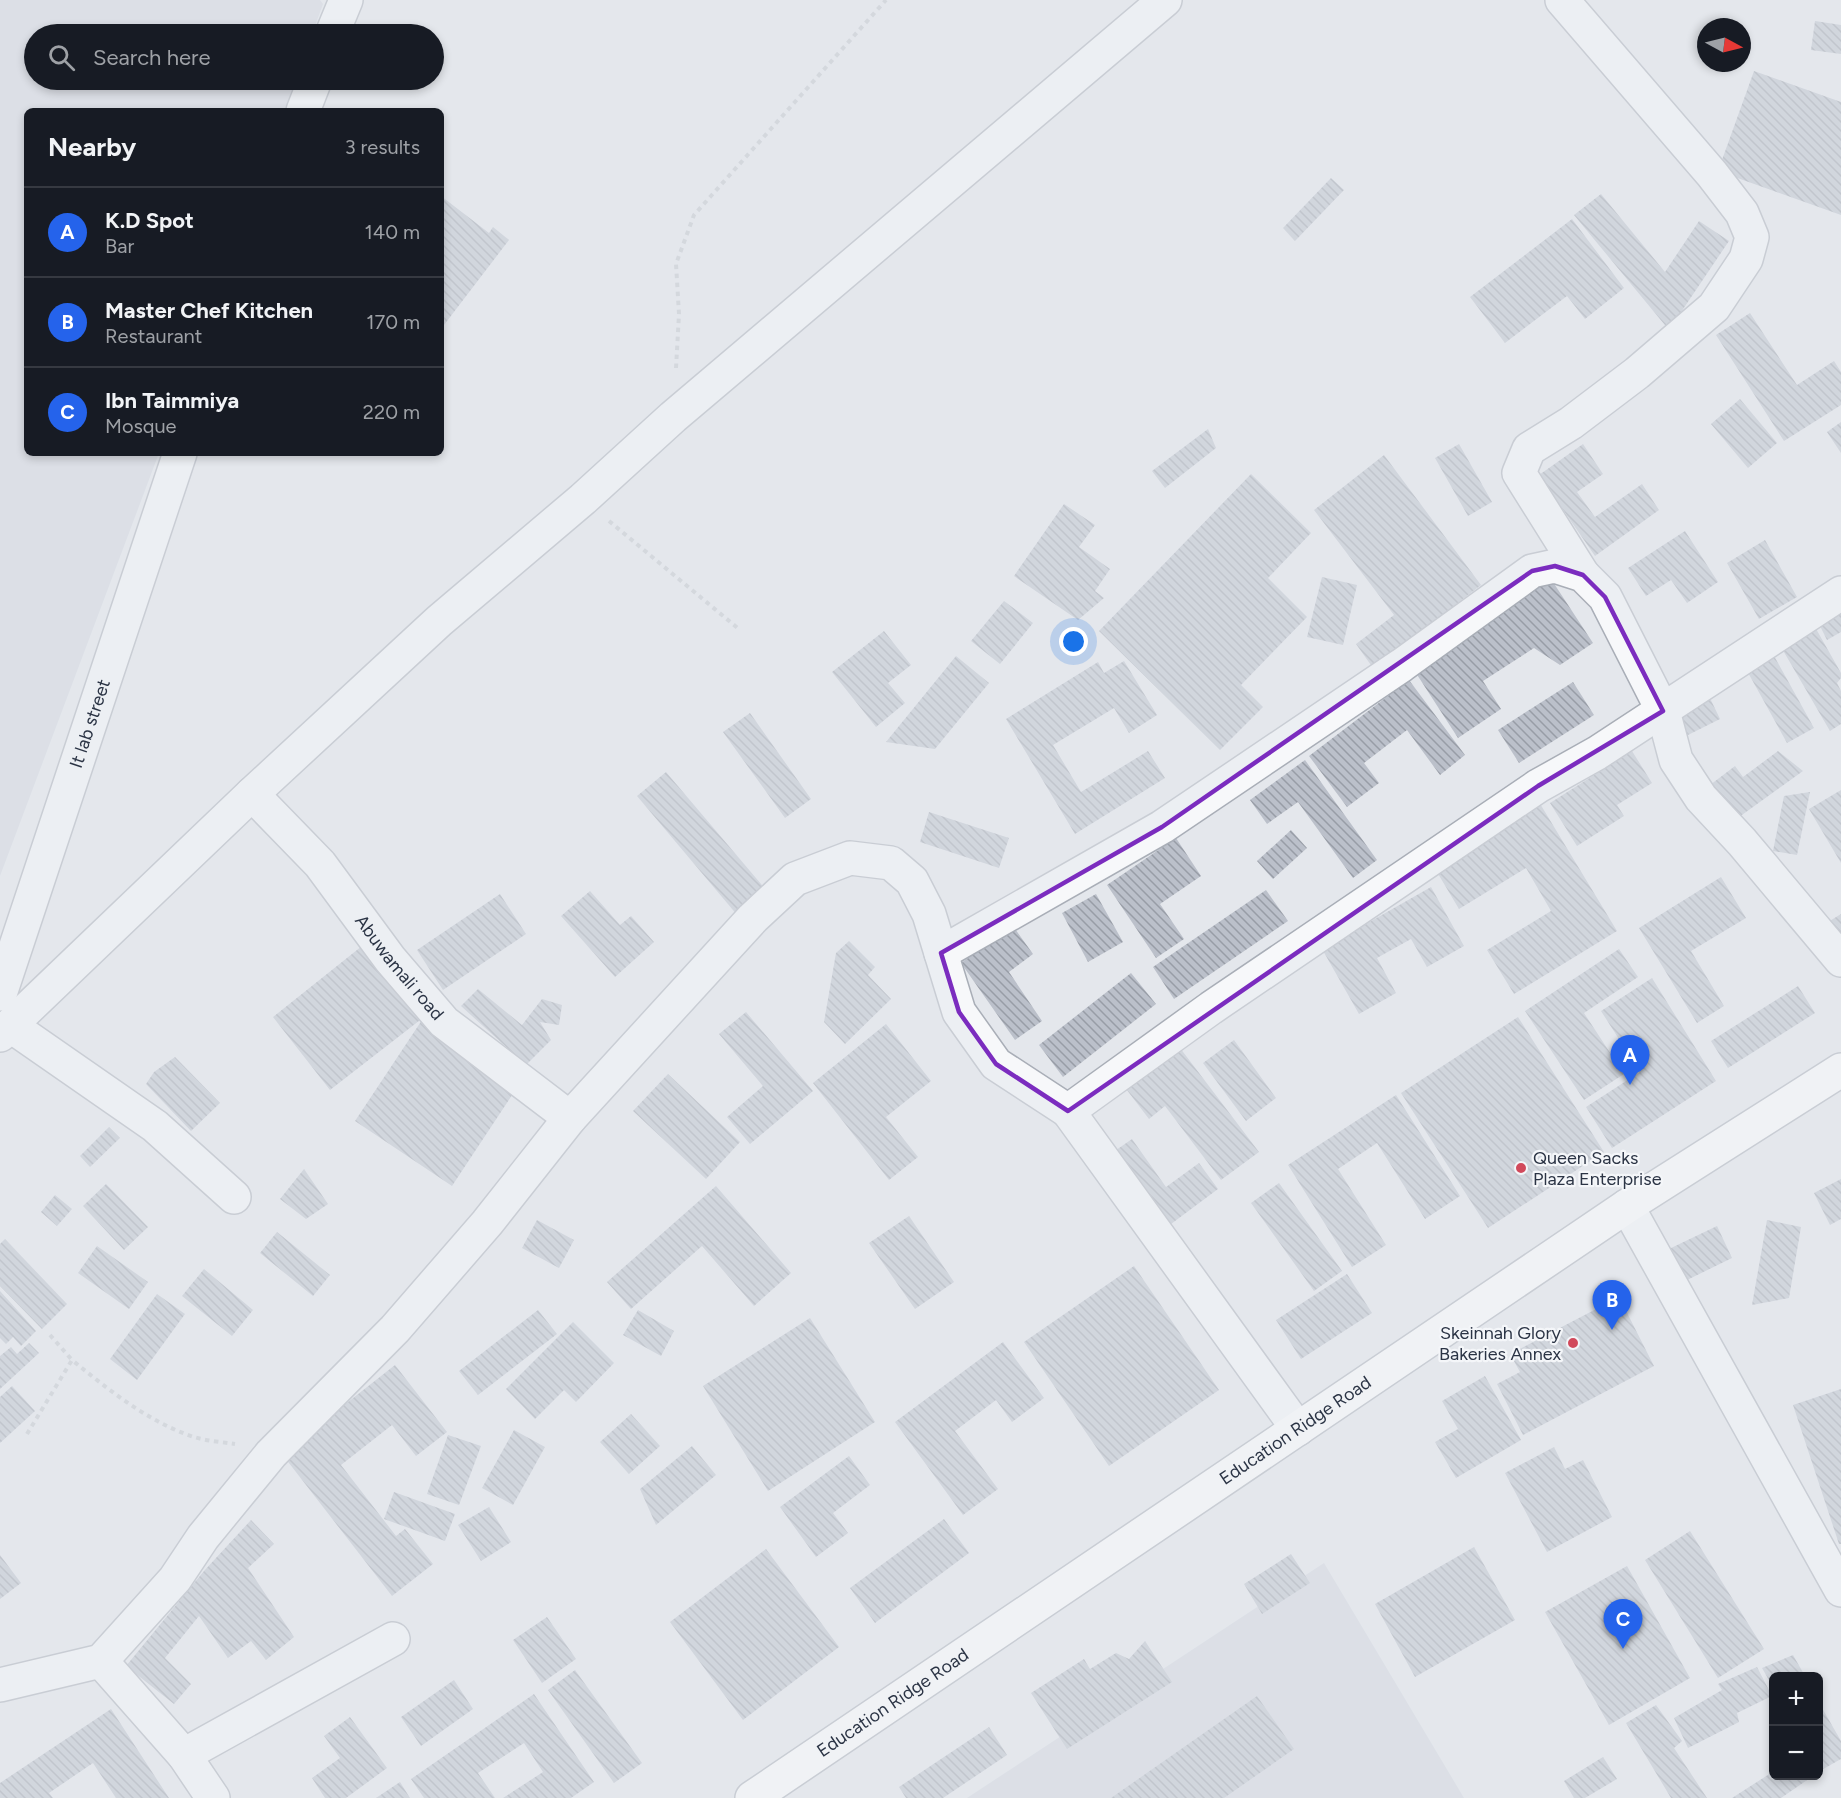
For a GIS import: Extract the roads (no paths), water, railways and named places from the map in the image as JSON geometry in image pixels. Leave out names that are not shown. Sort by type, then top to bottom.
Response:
[{"type":"main road","name":"Education Ridge Road","points":[[752,1798],[1627,1206],[1841,1070]]},
{"type":"street","points":[[336,24],[346,0]]},
{"type":"street","points":[[234,1197],[155,1126],[6,1030],[252,794],[438,621],[583,500],[673,417],[1165,0]]},
{"type":"street","points":[[1562,0],[1712,174],[1742,213],[1752,237],[1746,259],[1714,306],[1637,373],[1571,423],[1529,449],[1519,473],[1583,575],[1605,597],[1663,711],[1676,760],[1701,798],[1742,842],[1841,960]]},
{"type":"street","points":[[304,108],[311,90]]},
{"type":"street","name":"It lab street","points":[[0,994],[179,456]]},
{"type":"street","points":[[941,953],[1162,827],[1402,665],[1532,571],[1555,566],[1583,575]]},
{"type":"street","points":[[1068,1111],[1211,1008],[1538,786],[1597,753],[1663,711],[1841,593]]},
{"type":"street","name":"Abuwamali road","points":[[252,794],[320,864],[390,959],[444,1022],[570,1118]]},
{"type":"street","points":[[0,1685],[101,1661],[175,1579],[203,1537],[271,1454],[395,1329],[488,1223],[570,1118],[753,918],[795,879],[849,858],[891,863],[912,881],[929,914],[959,1012],[996,1064],[1068,1111],[1298,1429]]},
{"type":"street","points":[[1627,1206],[1841,1590]]},
{"type":"street","points":[[184,1755],[393,1639]]},
{"type":"street","points":[[101,1661],[184,1755],[213,1798]]},
{"type":"place","name":"K.D Spot","points":[[1630,1085]]},
{"type":"place","name":"Queen Sacks Plaza Enterprise","points":[[1521,1168]]},
{"type":"place","name":"Master Chef Kitchen","points":[[1612,1330]]},
{"type":"place","name":"Skeinnah Glory Bakeries Annex","points":[[1573,1343]]},
{"type":"place","name":"Ibn Taimmiya","points":[[1623,1649]]}]
